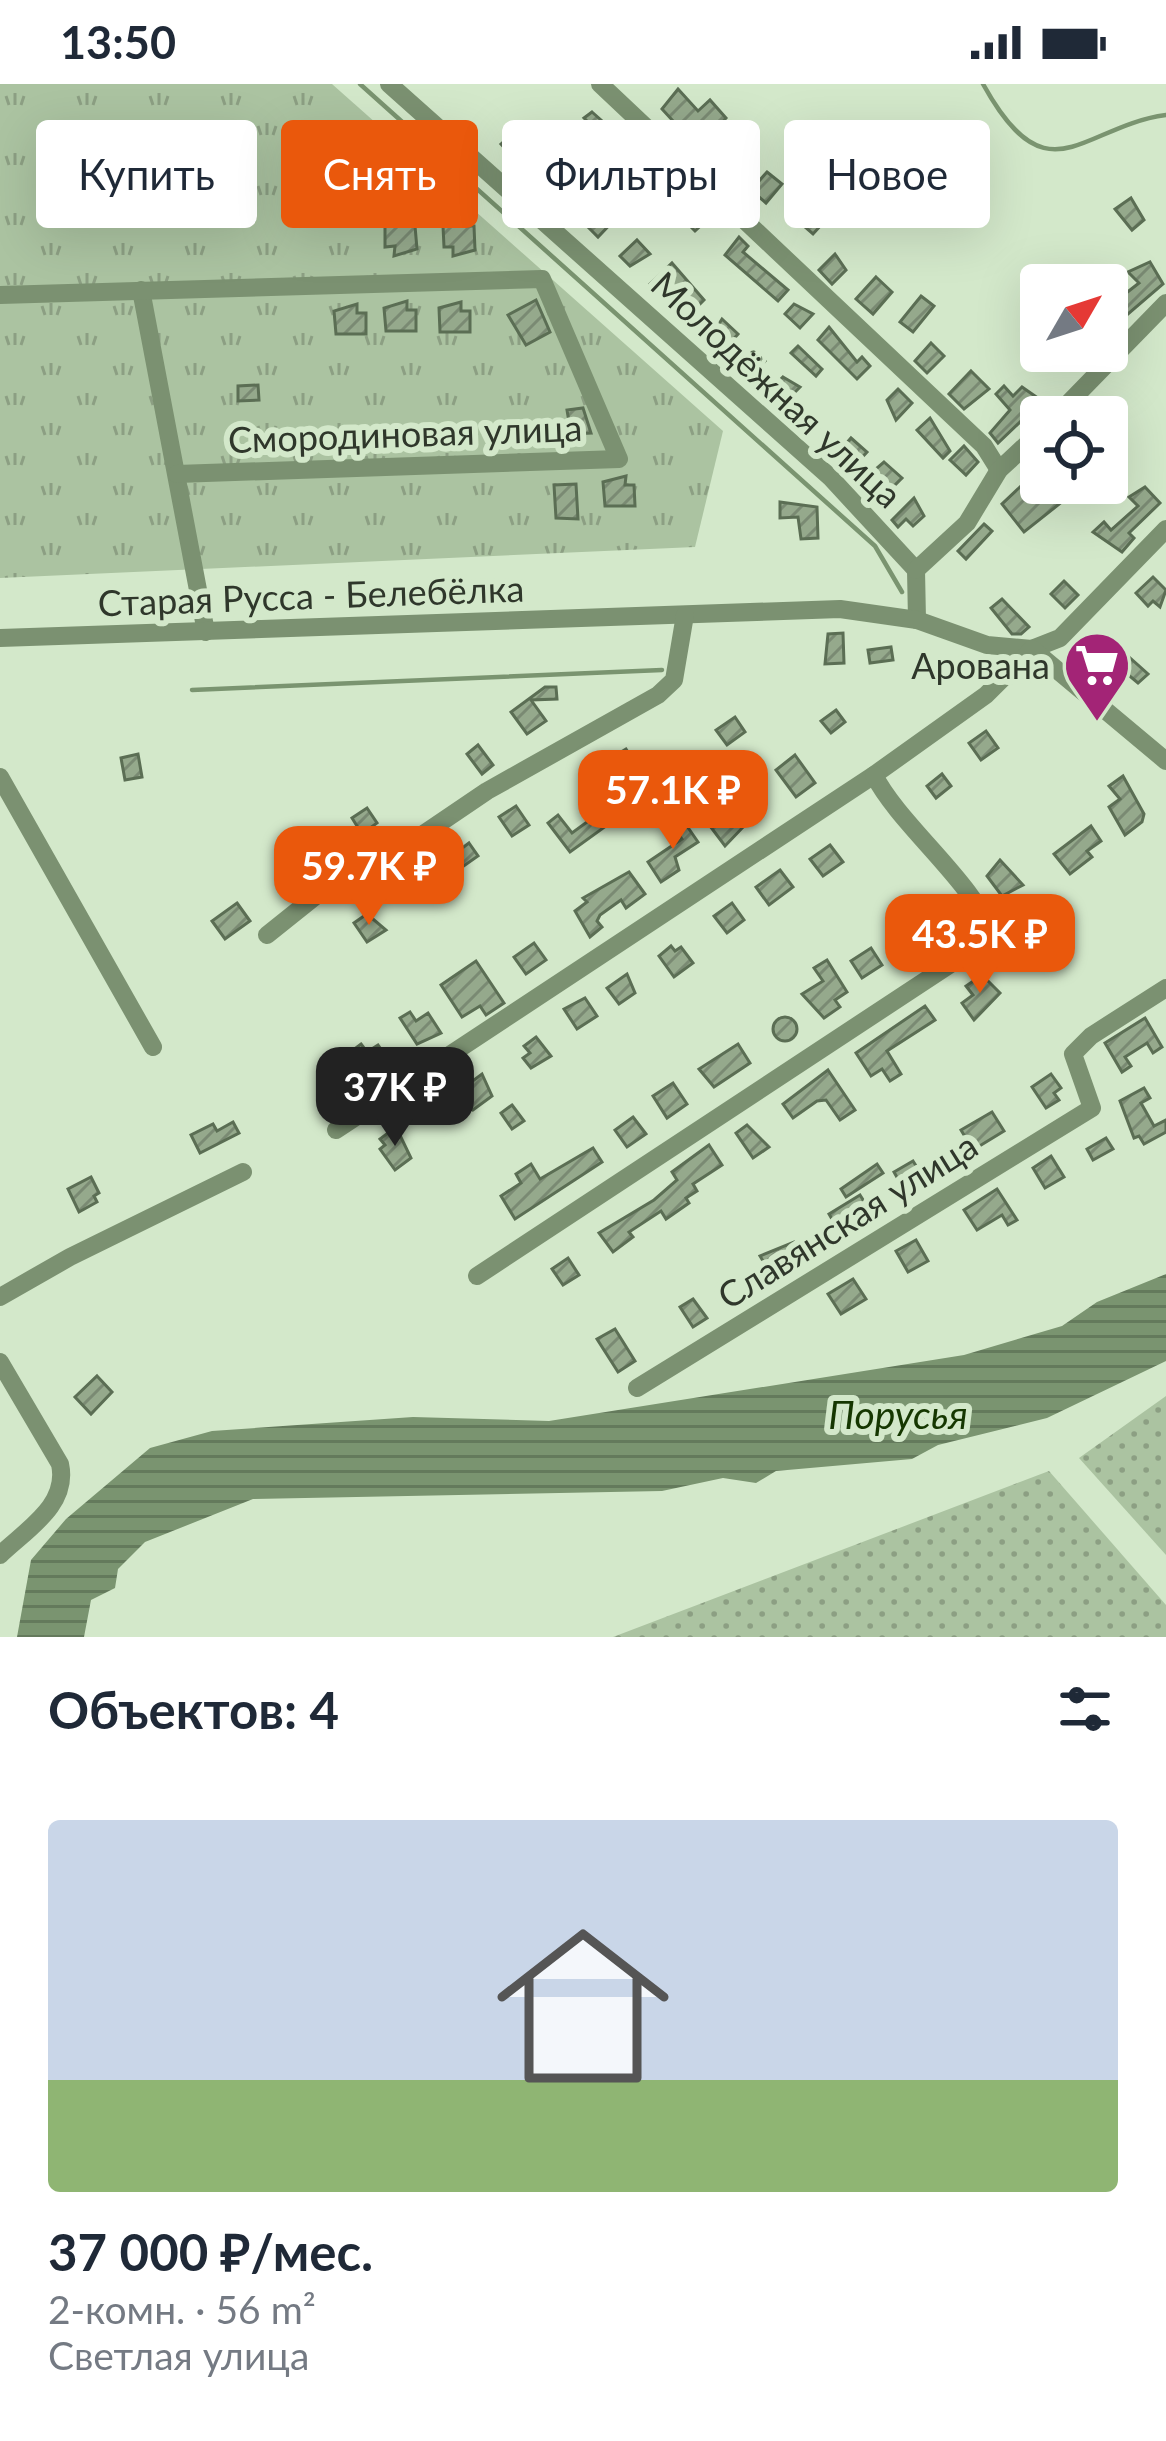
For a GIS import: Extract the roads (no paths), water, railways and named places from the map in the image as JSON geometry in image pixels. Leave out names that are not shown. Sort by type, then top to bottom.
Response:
[{"type":"street","name":"Молодёжная улица","points":[[389,84],[830,477],[916,570]]},
{"type":"street","points":[[600,84],[972,434],[999,470]]},
{"type":"street","name":"Смородиновая улица","points":[[0,295],[542,279],[619,459],[177,473]]},
{"type":"street","points":[[142,290],[206,632]]},
{"type":"street","points":[[1075,396],[1166,303]]},
{"type":"street","points":[[917,620],[916,570],[968,523],[999,470],[1020,450]]},
{"type":"street","points":[[336,1130],[971,706],[1032,649],[1060,638],[1166,529]]},
{"type":"street","name":"Старая Русса - Белебёлка","points":[[0,638],[840,609],[917,620],[987,645],[1032,649]]},
{"type":"street","points":[[268,935],[322,892],[366,873],[487,791],[658,695],[674,680],[685,615]]},
{"type":"street","points":[[1032,649],[1166,761]]},
{"type":"street","points":[[477,1276],[948,967],[988,932],[977,904],[907,828],[874,775]]},
{"type":"street","points":[[0,777],[153,1047]]},
{"type":"street","name":"Славянская улица","points":[[637,1388],[1092,1108],[1073,1054],[1091,1036],[1166,988]]},
{"type":"street","points":[[0,1297],[70,1256],[243,1172]]},
{"type":"street","points":[[0,1362],[60,1464],[64,1482],[58,1500],[0,1555]]},
{"type":"water","name":"Порусья","points":[[1166,1274],[1166,1361],[1047,1418],[938,1445],[912,1459],[776,1471],[756,1483],[723,1478],[662,1491],[253,1499],[145,1542],[118,1569],[115,1588],[91,1600],[84,1637],[17,1637],[31,1560],[66,1519],[150,1448],[212,1431],[413,1417],[549,1421],[964,1355],[1062,1326],[1097,1302]]},
{"type":"waterway","points":[[360,84],[875,546],[902,592]]},
{"type":"waterway","points":[[983,84],[1006,120],[1027,140],[1047,149],[1067,148],[1166,115]]},
{"type":"waterway","points":[[192,690],[662,670]]},
{"type":"place","name":"Арована","points":[[1097,724]]}]
